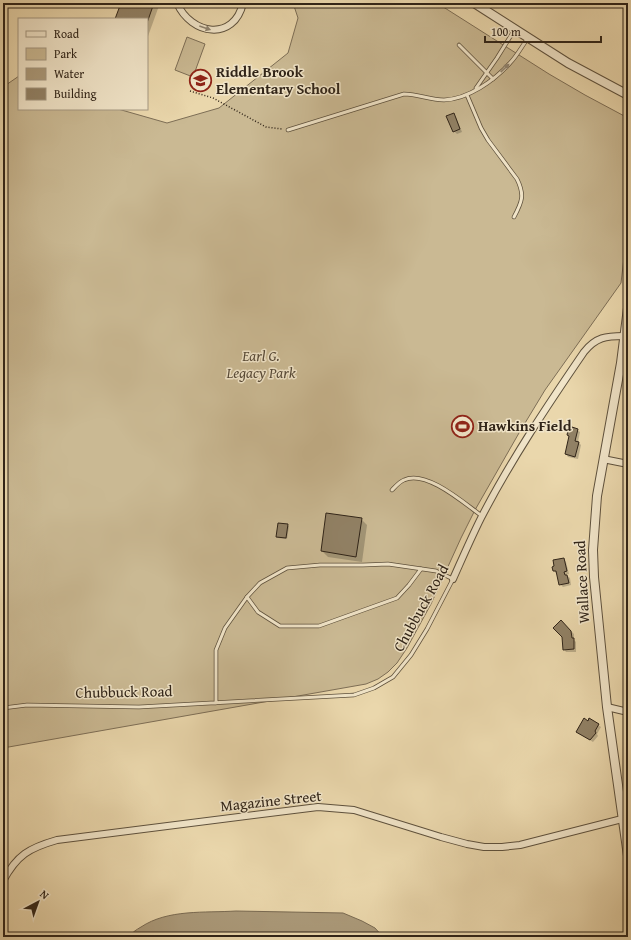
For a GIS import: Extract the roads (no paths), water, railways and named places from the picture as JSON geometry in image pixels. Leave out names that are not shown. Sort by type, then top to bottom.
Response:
[{"type":"street","points":[[177,3],[187,18],[201,28],[212,30],[224,27],[234,21],[240,14],[243,3]]},
{"type":"street","points":[[474,3],[568,63],[628,95]]},
{"type":"street","name":"Wallace Road","points":[[628,308],[612,416],[603,459],[595,510],[593,550],[595,589],[607,707],[628,856]]},
{"type":"street","name":"Chubbuck Road","points":[[453,579],[482,516],[532,430],[591,343],[610,336],[624,336]]},
{"type":"street","points":[[603,459],[628,464]]},
{"type":"street","points":[[607,707],[628,712]]},
{"type":"street","name":"Magazine Street","points":[[3,881],[11,866],[24,853],[40,845],[57,840],[318,807],[354,810],[441,837],[484,847],[502,847],[520,844],[622,819]]},
{"type":"lane","points":[[475,90],[488,73],[515,29]]},
{"type":"lane","points":[[288,130],[404,94],[414,94],[442,100],[467,95],[493,79],[511,62],[528,38]]},
{"type":"lane","points":[[459,45],[493,79]]},
{"type":"lane","points":[[467,95],[481,128],[488,140],[521,186],[522,198],[514,217]]},
{"type":"lane","points":[[392,490],[404,480],[419,478],[442,488],[482,516]]},
{"type":"lane","points":[[216,703],[216,650],[225,628],[247,597],[260,583],[287,568],[320,565],[388,564],[436,571],[453,579]]},
{"type":"lane","points":[[247,597],[258,612],[280,626],[319,626],[397,598],[421,569]]},
{"type":"lane","name":"Chubbuck Road","points":[[3,708],[28,705],[139,707],[354,695],[374,688],[393,677],[411,655],[427,629],[453,579]]},
{"type":"water","points":[[236,911],[343,913],[375,928],[383,937],[130,937],[133,932],[139,928],[163,917],[187,913]]},
{"type":"place","name":"Riddle Brook Elementary School","points":[[200,81]]},
{"type":"place","name":"Hawkins Field","points":[[462,426]]},
{"type":"park label","name":"Earl G. Legacy Park","points":[[261,364]]}]
